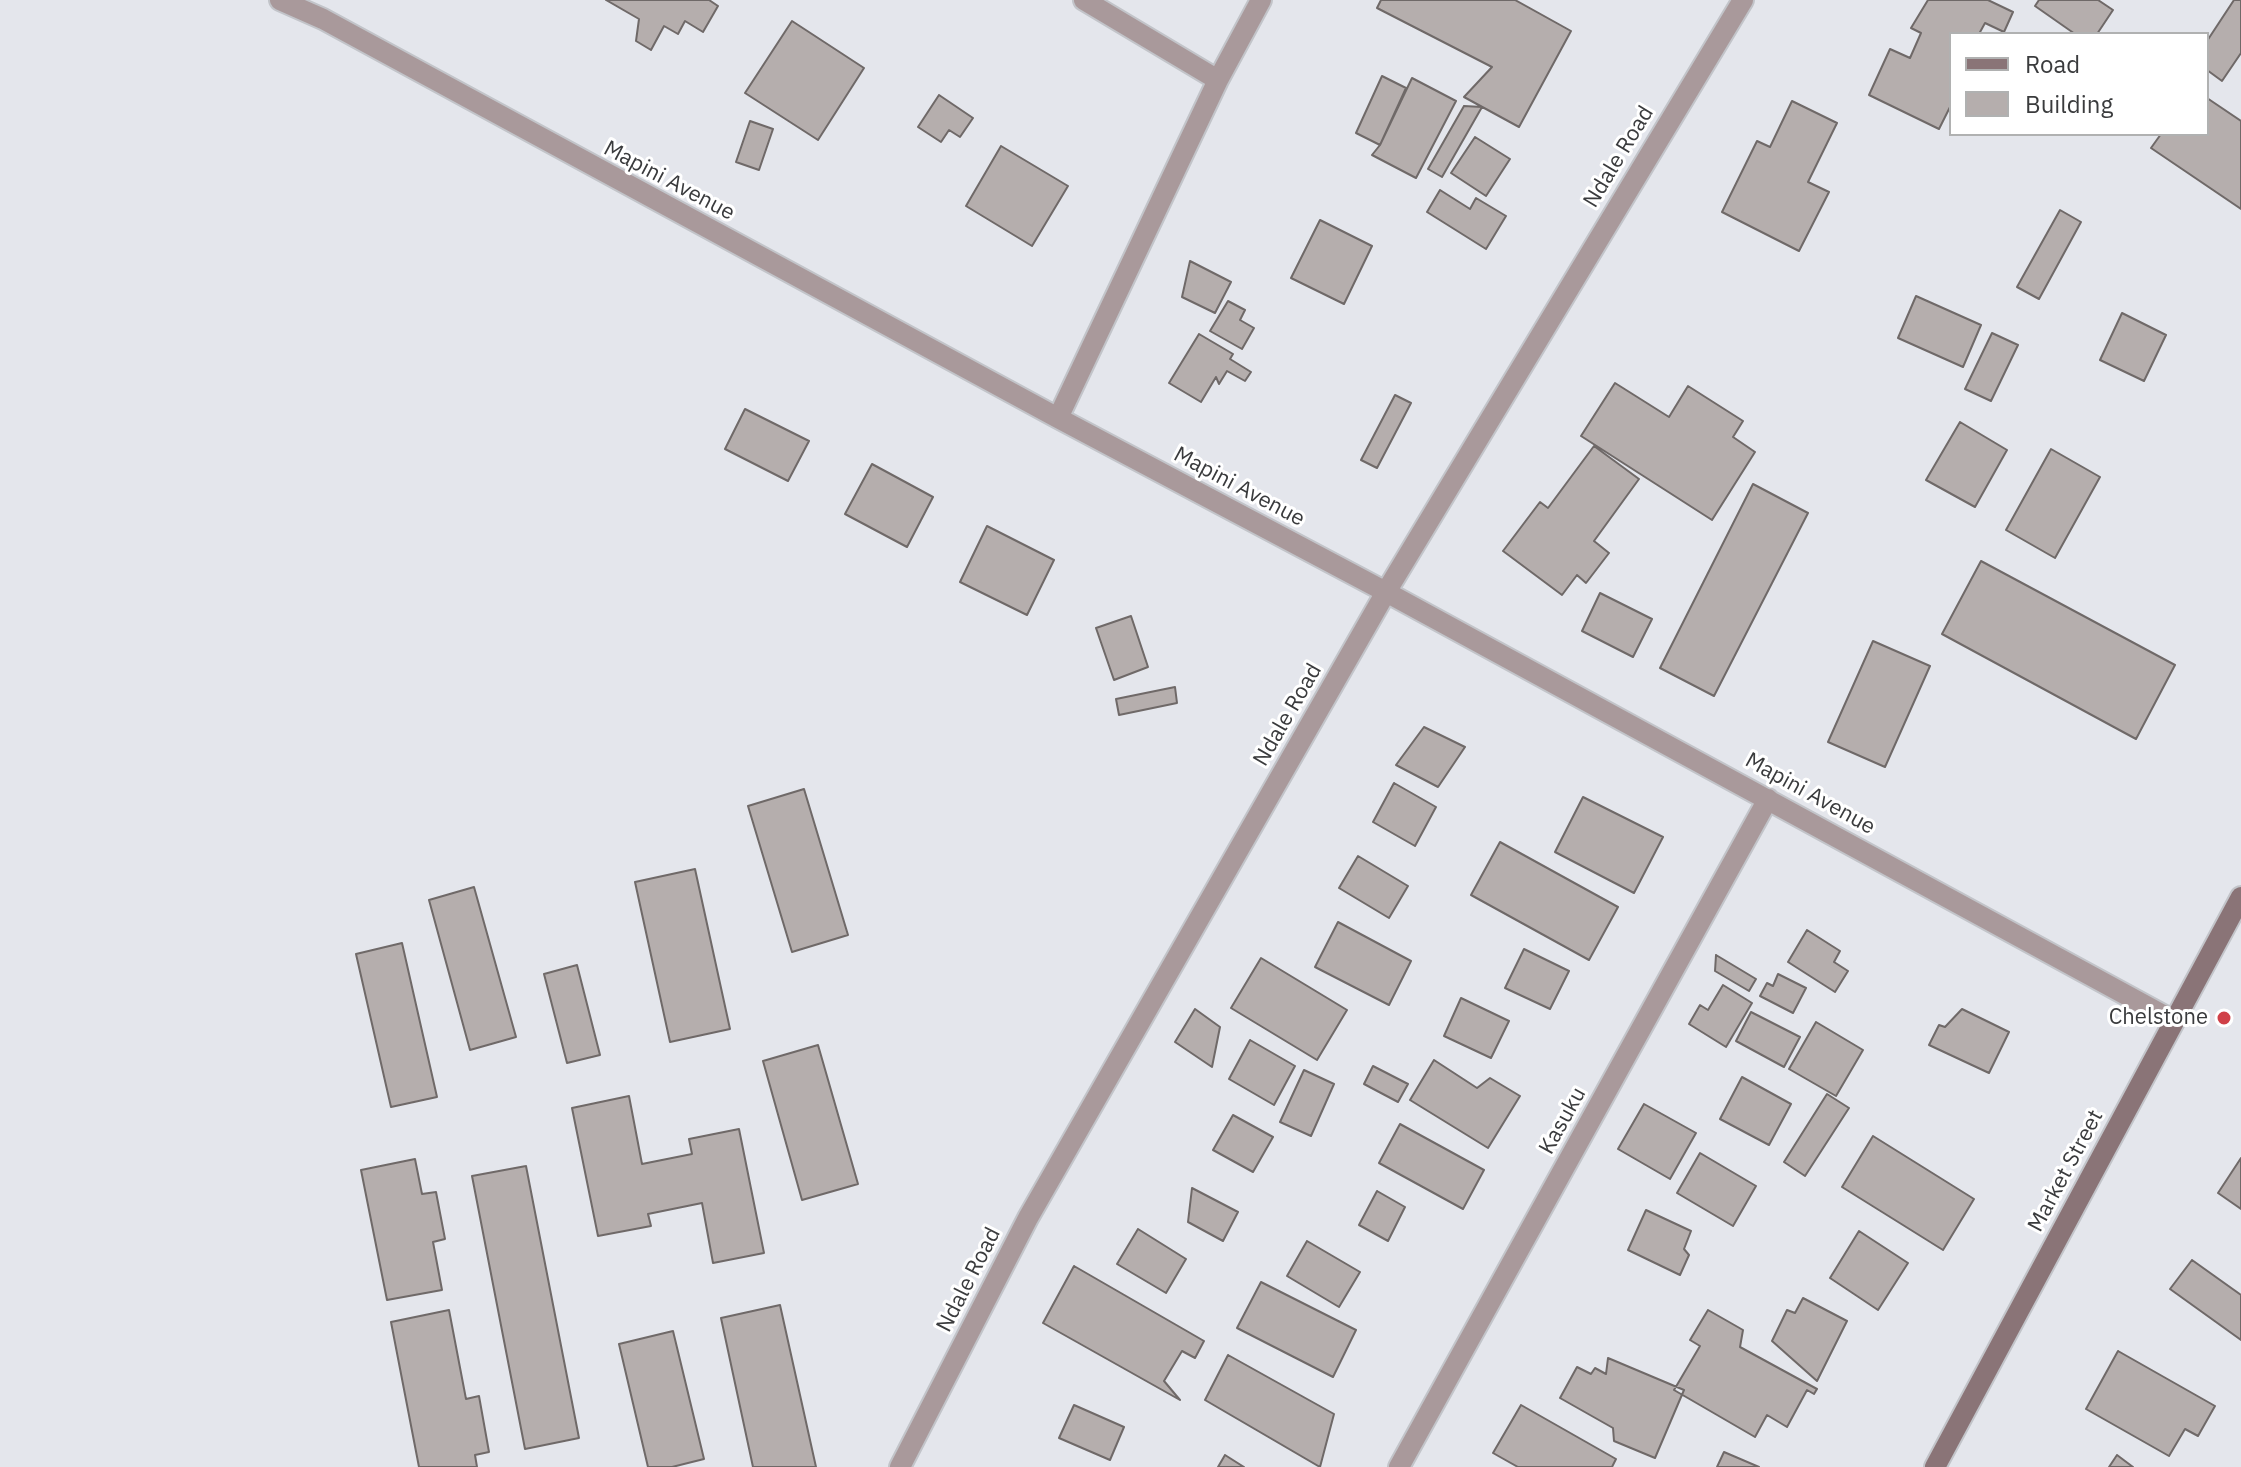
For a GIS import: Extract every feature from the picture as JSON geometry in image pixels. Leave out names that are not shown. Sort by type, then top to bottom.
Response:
[{"type":"street","name":"Mapini Avenue","points":[[280,0],[323,19],[1058,418],[1386,592],[2174,1021]]},
{"type":"street","points":[[1084,0],[1218,80]]},
{"type":"street","points":[[1058,418],[1218,80],[1261,0]]},
{"type":"street","name":"Ndale Road","points":[[900,1467],[1028,1218],[1386,592],[1743,0]]},
{"type":"street","name":"Kasuku","points":[[1399,1467],[1768,799]]},
{"type":"street","name":"Market Street","points":[[1935,1467],[2241,897]]},
{"type":"building","points":[[606,0],[709,0],[718,6],[703,32],[685,21],[678,34],[664,26],[651,50],[636,41],[639,19]]},
{"type":"building","points":[[1381,0],[1515,0],[1571,31],[1519,127],[1464,97],[1492,67],[1377,8]]},
{"type":"building","points":[[1928,0],[1988,0],[2013,12],[2004,32],[1985,23],[1980,32],[1949,32],[1949,109],[1939,129],[1869,95],[1890,49],[1910,58],[1921,33],[1911,28]]},
{"type":"building","points":[[2039,0],[2098,0],[2113,10],[2098,32],[2072,32],[2035,6]]},
{"type":"building","points":[[2234,0],[2241,0],[2241,53],[2222,81],[2209,71],[2209,38]]},
{"type":"building","points":[[792,21],[864,68],[818,140],[745,93]]},
{"type":"building","points":[[1382,76],[1406,88],[1380,145],[1356,133]]},
{"type":"building","points":[[1412,78],[1456,101],[1416,178],[1372,155],[1380,145]]},
{"type":"building","points":[[939,95],[973,118],[960,137],[949,130],[941,142],[918,127]]},
{"type":"building","points":[[2209,99],[2241,121],[2241,209],[2151,148],[2160,136],[2209,136]]},
{"type":"building","points":[[1792,101],[1837,123],[1808,182],[1829,192],[1799,251],[1722,212],[1757,141],[1770,147]]},
{"type":"building","points":[[1464,106],[1482,107],[1442,177],[1428,169]]},
{"type":"building","points":[[750,121],[773,129],[759,170],[736,162]]},
{"type":"building","points":[[1475,137],[1510,159],[1486,196],[1451,173]]},
{"type":"building","points":[[1001,146],[1068,186],[1032,246],[966,206]]},
{"type":"building","points":[[1440,190],[1470,209],[1476,198],[1506,216],[1486,249],[1427,212]]},
{"type":"building","points":[[2060,210],[2081,222],[2039,299],[2017,287]]},
{"type":"building","points":[[1320,220],[1372,246],[1344,304],[1291,278]]},
{"type":"building","points":[[1190,261],[1231,282],[1215,313],[1182,297]]},
{"type":"building","points":[[1916,296],[1981,325],[1963,367],[1898,338]]},
{"type":"building","points":[[1228,301],[1245,310],[1240,320],[1254,328],[1242,349],[1210,331]]},
{"type":"building","points":[[2122,313],[2166,335],[2144,381],[2100,360]]},
{"type":"building","points":[[1992,333],[2018,345],[1991,401],[1965,389]]},
{"type":"building","points":[[1199,334],[1233,354],[1230,359],[1251,372],[1245,381],[1227,371],[1219,384],[1216,377],[1201,402],[1169,383]]},
{"type":"building","points":[[1615,383],[1669,417],[1688,386],[1743,421],[1733,437],[1755,452],[1712,520],[1581,436]]},
{"type":"building","points":[[1395,395],[1411,403],[1377,468],[1361,460]]},
{"type":"building","points":[[745,409],[809,441],[788,481],[725,449]]},
{"type":"building","points":[[1960,422],[2007,450],[1975,507],[1926,480]]},
{"type":"building","points":[[1594,446],[1639,479],[1594,541],[1609,553],[1586,583],[1577,575],[1562,595],[1503,551],[1540,502],[1548,508]]},
{"type":"building","points":[[2051,449],[2100,477],[2055,558],[2006,530]]},
{"type":"building","points":[[872,464],[933,497],[907,547],[845,514]]},
{"type":"building","points":[[1753,484],[1808,513],[1714,696],[1660,668]]},
{"type":"building","points":[[987,526],[1054,560],[1027,615],[960,582]]},
{"type":"building","points":[[1981,561],[2175,665],[2136,739],[1942,634]]},
{"type":"building","points":[[1600,593],[1652,619],[1633,657],[1582,631]]},
{"type":"building","points":[[1131,616],[1148,667],[1114,680],[1096,628]]},
{"type":"building","points":[[1873,641],[1930,666],[1885,767],[1828,742]]},
{"type":"building","points":[[1175,687],[1177,703],[1119,715],[1116,699]]},
{"type":"building","points":[[1424,727],[1465,747],[1438,787],[1396,765]]},
{"type":"building","points":[[1394,783],[1436,807],[1415,846],[1373,822]]},
{"type":"building","points":[[804,789],[848,935],[792,952],[748,806]]},
{"type":"building","points":[[1583,797],[1663,837],[1634,893],[1555,852]]},
{"type":"building","points":[[1500,842],[1618,907],[1589,960],[1471,895]]},
{"type":"building","points":[[1358,856],[1408,886],[1389,918],[1339,888]]},
{"type":"building","points":[[695,869],[730,1029],[670,1042],[635,882]]},
{"type":"building","points":[[474,887],[516,1037],[470,1050],[429,900]]},
{"type":"building","points":[[1338,922],[1411,961],[1389,1005],[1315,967]]},
{"type":"building","points":[[1807,930],[1840,951],[1834,962],[1848,971],[1835,992],[1788,962]]},
{"type":"building","points":[[402,943],[437,1097],[391,1107],[356,954]]},
{"type":"building","points":[[1524,949],[1569,971],[1550,1009],[1505,988]]},
{"type":"building","points":[[1716,955],[1756,979],[1749,991],[1715,971]]},
{"type":"building","points":[[1261,958],[1347,1010],[1317,1060],[1231,1008]]},
{"type":"building","points":[[577,965],[600,1055],[567,1063],[544,974]]},
{"type":"building","points":[[1778,974],[1806,988],[1793,1013],[1760,996],[1767,983],[1773,986]]},
{"type":"building","points":[[1723,985],[1752,1003],[1726,1047],[1689,1024],[1700,1005],[1708,1010]]},
{"type":"building","points":[[1461,998],[1509,1021],[1491,1058],[1444,1036]]},
{"type":"building","points":[[1195,1009],[1220,1027],[1212,1067],[1175,1042]]},
{"type":"building","points":[[1962,1009],[2009,1032],[1989,1073],[1929,1045],[1939,1025],[1945,1027]]},
{"type":"building","points":[[1751,1012],[1800,1037],[1784,1067],[1736,1041]]},
{"type":"building","points":[[1816,1022],[1863,1050],[1836,1096],[1789,1069]]},
{"type":"building","points":[[1250,1040],[1295,1066],[1274,1105],[1229,1079]]},
{"type":"building","points":[[818,1045],[858,1184],[802,1200],[763,1061]]},
{"type":"building","points":[[1434,1060],[1477,1088],[1490,1078],[1520,1096],[1488,1148],[1410,1100]]},
{"type":"building","points":[[1373,1066],[1408,1084],[1398,1102],[1364,1084]]},
{"type":"building","points":[[1304,1070],[1334,1084],[1311,1136],[1280,1122]]},
{"type":"building","points":[[1742,1077],[1791,1104],[1769,1145],[1720,1119]]},
{"type":"building","points":[[1827,1094],[1849,1108],[1805,1176],[1784,1162]]},
{"type":"building","points":[[629,1096],[642,1164],[692,1154],[689,1139],[739,1129],[764,1253],[713,1263],[702,1203],[648,1214],[651,1226],[598,1236],[572,1108]]},
{"type":"building","points":[[1644,1104],[1696,1133],[1670,1179],[1618,1149]]},
{"type":"building","points":[[1233,1115],[1273,1137],[1253,1172],[1213,1150]]},
{"type":"building","points":[[1400,1124],[1484,1170],[1463,1209],[1379,1163]]},
{"type":"building","points":[[1873,1136],[1974,1199],[1943,1250],[1842,1187]]},
{"type":"building","points":[[1700,1153],[1756,1186],[1733,1226],[1677,1193]]},
{"type":"building","points":[[2241,1158],[2241,1209],[2218,1193]]},
{"type":"building","points":[[415,1159],[422,1194],[436,1192],[445,1239],[433,1242],[442,1290],[387,1300],[361,1170]]},
{"type":"building","points":[[526,1166],[579,1438],[525,1449],[472,1176]]},
{"type":"building","points":[[1192,1188],[1238,1212],[1223,1241],[1188,1222]]},
{"type":"building","points":[[1377,1191],[1405,1207],[1388,1241],[1359,1225]]},
{"type":"building","points":[[1646,1210],[1691,1231],[1684,1249],[1689,1255],[1680,1275],[1628,1250]]},
{"type":"building","points":[[1138,1229],[1186,1259],[1166,1293],[1117,1264]]},
{"type":"building","points":[[1859,1231],[1908,1263],[1878,1310],[1830,1278]]},
{"type":"building","points":[[1307,1241],[1360,1272],[1339,1307],[1287,1276]]},
{"type":"building","points":[[2192,1260],[2241,1295],[2241,1340],[2170,1289]]},
{"type":"building","points":[[1074,1266],[1204,1341],[1195,1358],[1182,1351],[1164,1381],[1180,1400],[1043,1323]]},
{"type":"building","points":[[1261,1282],[1356,1330],[1333,1377],[1237,1328]]},
{"type":"building","points":[[1803,1298],[1847,1321],[1817,1381],[1772,1341],[1787,1310],[1795,1313]]},
{"type":"building","points":[[780,1305],[816,1467],[753,1467],[721,1318]]},
{"type":"building","points":[[449,1310],[466,1399],[479,1396],[489,1452],[475,1455],[477,1467],[419,1467],[391,1322]]},
{"type":"building","points":[[1708,1310],[1743,1330],[1740,1347],[1817,1389],[1814,1394],[1807,1390],[1787,1427],[1767,1415],[1755,1437],[1674,1390],[1700,1346],[1690,1340]]},
{"type":"building","points":[[673,1331],[704,1459],[672,1467],[648,1467],[619,1344]]},
{"type":"building","points":[[2118,1351],[2215,1406],[2198,1436],[2185,1429],[2169,1456],[2086,1409]]},
{"type":"building","points":[[1228,1355],[1334,1414],[1320,1467],[1205,1400]]},
{"type":"building","points":[[1608,1358],[1684,1390],[1655,1458],[1614,1441],[1613,1428],[1560,1398],[1577,1367],[1591,1374],[1595,1368],[1606,1374]]},
{"type":"building","points":[[1074,1405],[1124,1427],[1110,1460],[1059,1438]]},
{"type":"building","points":[[1521,1405],[1616,1459],[1612,1467],[1518,1467],[1493,1453]]},
{"type":"building","points":[[1724,1452],[1759,1467],[1717,1467]]},
{"type":"building","points":[[1225,1455],[1244,1467],[1218,1467]]},
{"type":"building","points":[[2117,1455],[2133,1467],[2109,1467]]},
{"type":"place","name":"Chelstone","points":[[2224,1018]]}]
